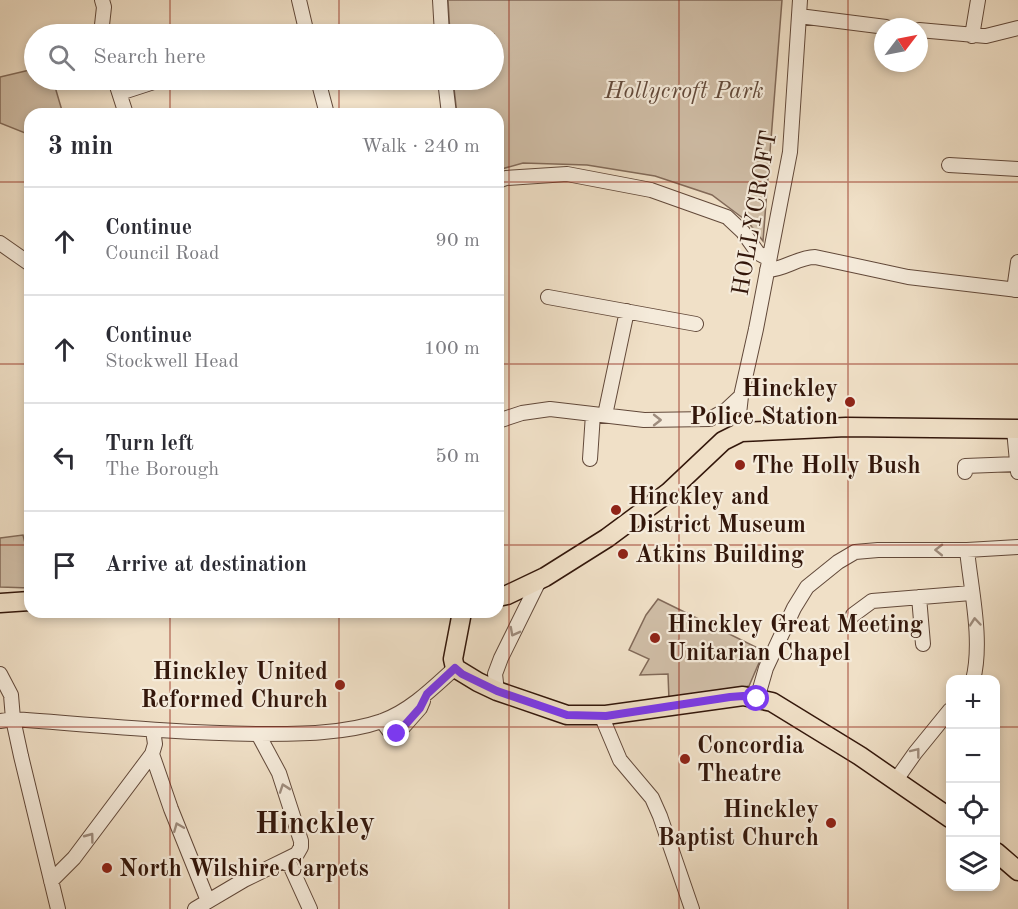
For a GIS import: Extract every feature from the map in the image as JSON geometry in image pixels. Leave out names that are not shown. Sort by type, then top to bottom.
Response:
[{"type":"main road","points":[[504,596],[540,579],[607,538],[669,492],[723,441],[741,432],[846,427],[1016,429]]},
{"type":"main road","points":[[0,603],[24,601]]},
{"type":"main road","points":[[461,618],[453,659],[455,668],[462,674],[497,691],[567,715],[606,716],[743,696],[772,702],[896,780],[946,815]]},
{"type":"main road","points":[[1000,855],[1018,871]]},
{"type":"street","points":[[102,0],[104,7],[102,24]]},
{"type":"street","points":[[299,0],[305,24]]},
{"type":"street","points":[[440,0],[441,24]]},
{"type":"street","name":"HOLLYCROFT","points":[[741,432],[741,396],[790,152],[800,0]]},
{"type":"street","points":[[972,36],[978,0]]},
{"type":"street","points":[[799,16],[874,25]]},
{"type":"street","points":[[928,31],[986,36],[1018,28]]},
{"type":"street","points":[[118,90],[124,108]]},
{"type":"street","points":[[321,90],[325,108]]},
{"type":"street","points":[[447,90],[448,108]]},
{"type":"street","points":[[949,165],[1018,169]]},
{"type":"street","points":[[504,179],[567,174],[651,190],[727,217],[743,232],[774,270],[801,258],[815,257],[908,278],[1016,290],[1018,262]]},
{"type":"street","points":[[0,243],[24,260]]},
{"type":"street","points":[[548,297],[696,324]]},
{"type":"street","points":[[590,459],[599,415],[627,311]]},
{"type":"street","points":[[504,419],[550,408],[644,420],[710,419],[726,410],[741,396]]},
{"type":"street","points":[[1016,429],[1018,472]]},
{"type":"street","points":[[965,471],[965,466],[1017,464]]},
{"type":"street","points":[[757,699],[766,669],[794,608],[807,587],[838,562],[855,552],[1018,547]]},
{"type":"street","points":[[967,550],[975,617],[977,664],[974,675]]},
{"type":"street","points":[[497,691],[495,674],[501,658],[540,579]]},
{"type":"street","points":[[853,615],[872,601],[971,593]]},
{"type":"street","points":[[919,597],[923,644]]},
{"type":"street","points":[[7,720],[153,730],[258,734],[314,732],[382,721],[390,732],[397,734],[420,708],[427,694],[455,668]]},
{"type":"street","points":[[0,674],[11,695],[7,720],[58,909]]},
{"type":"street","points":[[606,716],[604,722],[620,760],[651,798],[660,816],[692,909]]},
{"type":"street","points":[[896,780],[946,716]]},
{"type":"street","points":[[51,881],[74,858],[152,754],[155,744],[153,730]]},
{"type":"street","points":[[195,909],[244,880],[284,862],[297,854],[301,844],[279,772],[258,734]]},
{"type":"street","points":[[152,754],[207,901]]},
{"type":"street","points":[[284,862],[291,865],[310,909]]},
{"type":"green space","name":"Hollycroft Park","points":[[448,0],[782,0],[763,241],[748,222],[712,195],[655,176],[587,165],[523,163],[504,168],[504,108],[456,108],[454,90],[504,90],[504,24],[449,24]]},
{"type":"green space","points":[[24,71],[24,90],[56,90],[61,108],[24,108],[24,133],[0,123],[0,77]]},
{"type":"green space","points":[[23,535],[24,588],[0,587],[0,538]]},
{"type":"green space","points":[[658,599],[764,651],[749,686],[669,700],[668,674],[640,675],[649,659],[629,650],[646,615]]},
{"type":"place","name":"Hinckley Police Station","points":[[850,402]]},
{"type":"place","name":"The Holly Bush","points":[[740,465]]},
{"type":"place","name":"Hinckley and District Museum","points":[[616,510]]},
{"type":"place","name":"Atkins Building","points":[[623,554]]},
{"type":"place","name":"Hinckley Great Meeting Unitarian Chapel","points":[[655,638]]},
{"type":"place","name":"Hinckley United Reformed Church","points":[[340,685]]},
{"type":"place","name":"Concordia Theatre","points":[[685,759]]},
{"type":"place","name":"Hinckley Baptist Church","points":[[831,823]]},
{"type":"place","name":"North Wilshire Carpets","points":[[107,868]]},
{"type":"district","name":"Hinckley","points":[[315,823]]},
{"type":"route","points":[[397,734],[420,708],[427,694],[455,668],[462,674],[497,691],[567,715],[606,716],[712,699],[743,696],[757,699]]}]
